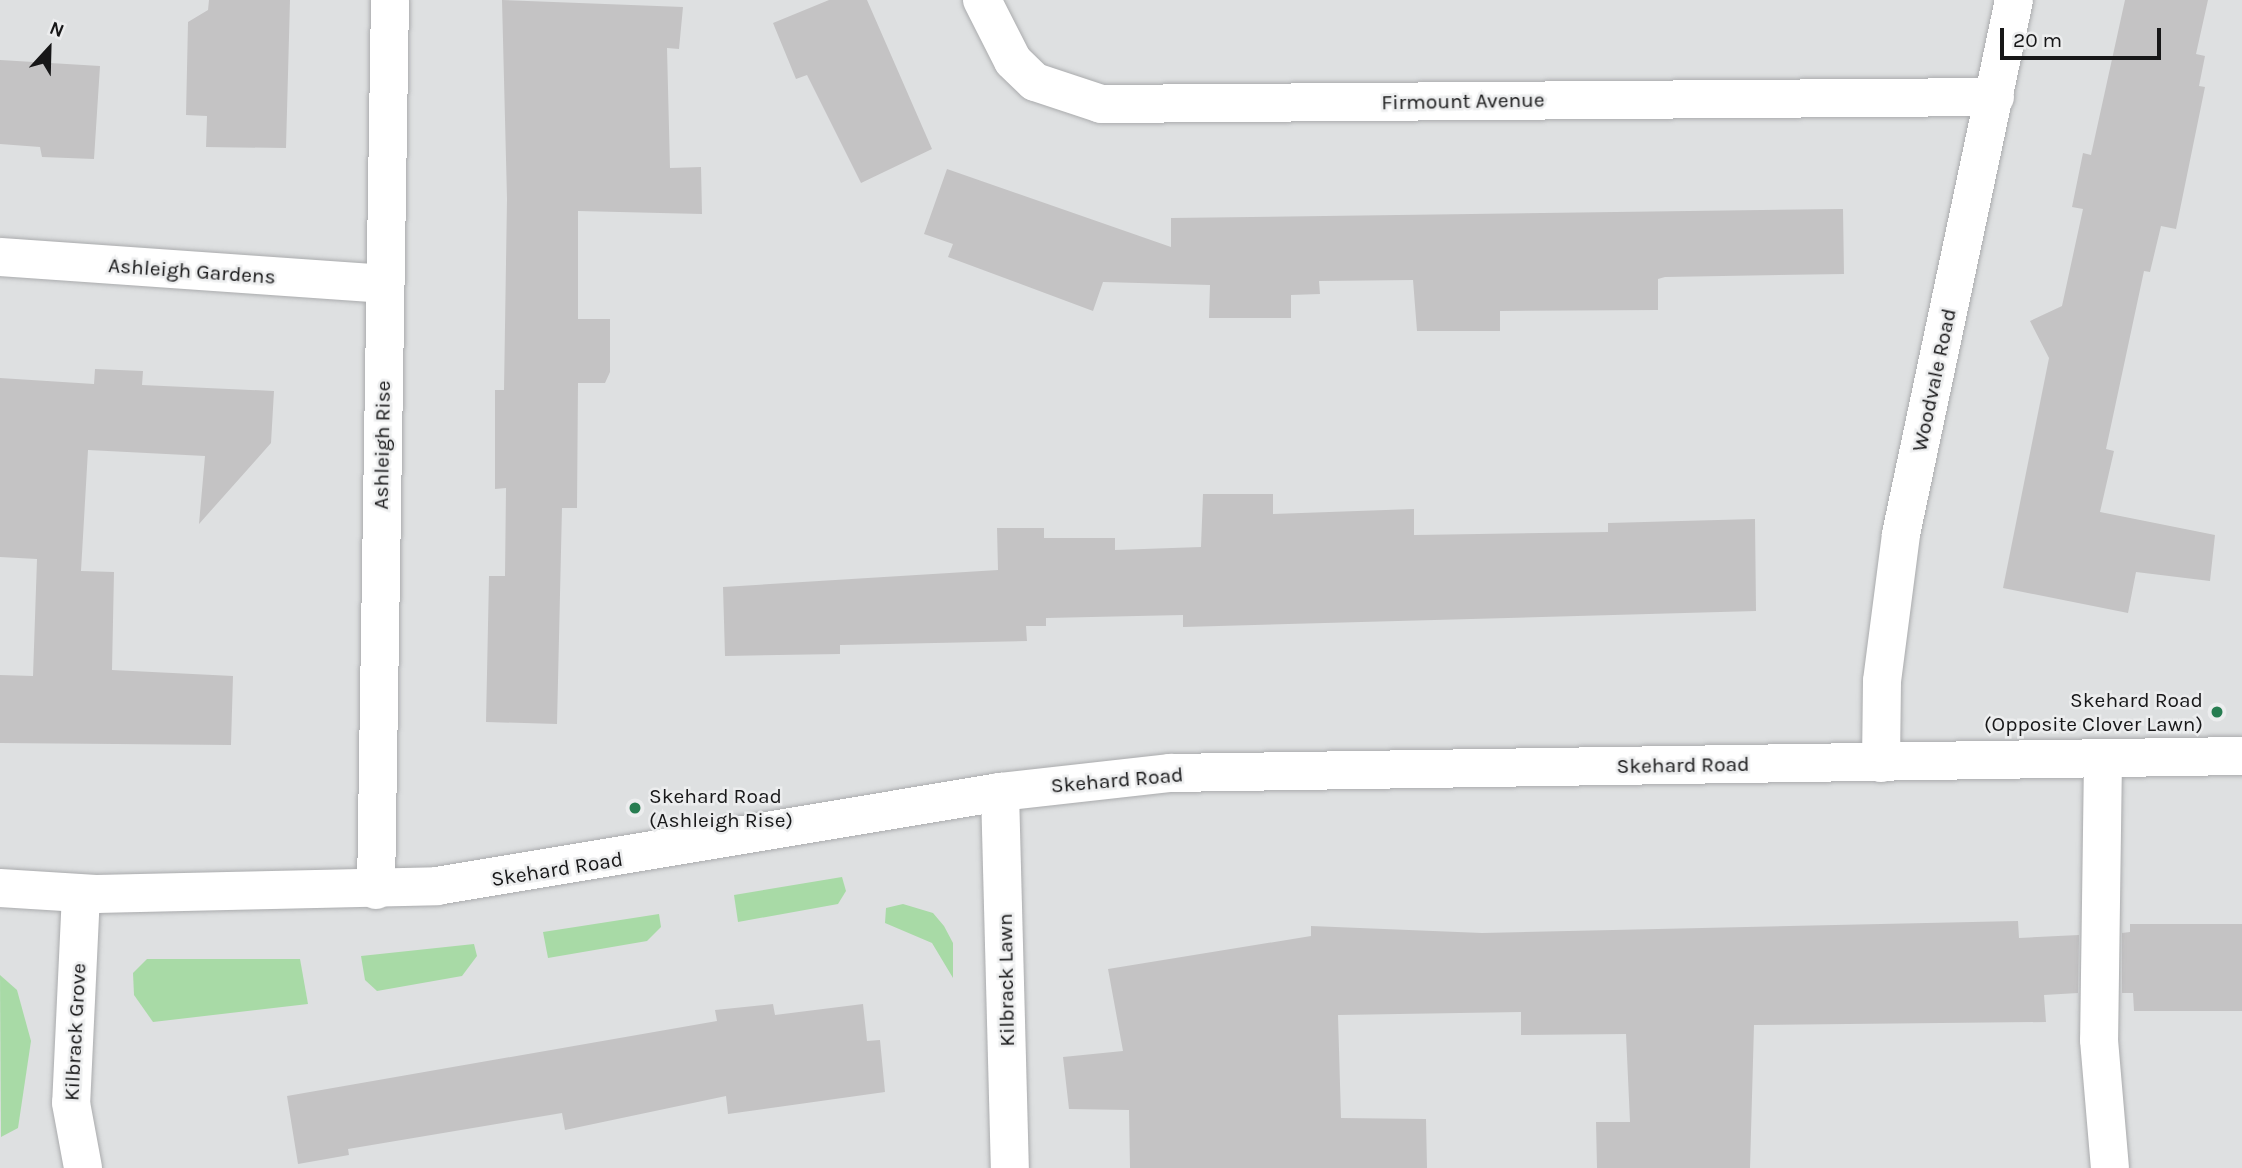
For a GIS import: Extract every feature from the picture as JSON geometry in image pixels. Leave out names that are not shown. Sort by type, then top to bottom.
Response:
[{"type":"street","name":"Ashleigh Rise","points":[[376,890],[390,0]]},
{"type":"street","name":"Firmount Avenue","points":[[982,0],[1007,52],[1035,82],[1101,104],[1995,97]]},
{"type":"street","name":"Woodvale Road","points":[[1881,763],[1882,681],[1901,534],[2014,0]]},
{"type":"street","name":"Ashleigh Gardens","points":[[0,257],[385,285]]},
{"type":"street","name":"Skehard Road","points":[[0,888],[81,894],[376,890],[495,880],[1000,792],[1246,770],[2242,756]]},
{"type":"street","points":[[2103,759],[2099,1040],[2110,1168]]},
{"type":"street","name":"Kilbrack Lawn","points":[[1000,792],[1010,1168]]},
{"type":"street","name":"Kilbrack Grove","points":[[81,894],[71,1103],[83,1168]]},
{"type":"green space","points":[[842,877],[846,891],[838,904],[738,922],[734,895]]},
{"type":"green space","points":[[903,904],[933,913],[944,926],[953,943],[953,978],[932,943],[885,923],[886,908]]},
{"type":"green space","points":[[659,914],[661,927],[647,941],[548,958],[543,932]]},
{"type":"green space","points":[[474,944],[477,956],[462,976],[377,991],[365,980],[361,956]]},
{"type":"green space","points":[[147,959],[300,959],[308,1004],[153,1022],[134,995],[133,973]]},
{"type":"green space","points":[[0,975],[17,990],[31,1041],[18,1128],[1,1137]]},
{"type":"building","points":[[209,0],[290,0],[286,148],[206,147],[207,116],[186,115],[188,22],[208,10]]},
{"type":"building","points":[[502,0],[683,7],[679,49],[667,48],[670,168],[701,167],[702,214],[578,211],[578,319],[610,319],[610,372],[605,383],[578,383],[577,508],[562,508],[557,724],[486,722],[489,576],[505,576],[506,488],[495,489],[495,390],[504,390],[507,199]]},
{"type":"building","points":[[829,0],[867,0],[932,149],[861,183],[807,75],[796,79],[773,23]]},
{"type":"building","points":[[2125,0],[2208,0],[2196,54],[2205,56],[2199,86],[2205,87],[2176,229],[2161,226],[2150,272],[2144,271],[2106,449],[2114,451],[2100,512],[2215,535],[2210,581],[2136,572],[2128,613],[2003,588],[2049,358],[2030,321],[2062,306],[2083,209],[2072,207],[2083,153],[2091,155]]},
{"type":"building","points":[[0,60],[100,66],[94,159],[42,157],[40,147],[0,144]]},
{"type":"building","points":[[947,169],[1171,247],[1171,218],[1843,209],[1844,274],[1665,277],[1658,279],[1658,310],[1500,311],[1500,331],[1417,331],[1413,280],[1319,281],[1320,294],[1291,295],[1291,318],[1209,318],[1210,285],[1103,282],[1093,311],[948,257],[953,244],[924,234]]},
{"type":"building","points":[[95,369],[143,371],[142,385],[274,391],[271,443],[199,524],[205,456],[88,450],[81,571],[114,572],[112,670],[233,676],[231,745],[0,743],[0,675],[33,676],[37,559],[0,557],[0,378],[94,384]]},
{"type":"building","points":[[1203,494],[1273,494],[1273,514],[1414,509],[1414,535],[1608,532],[1608,523],[1755,519],[1756,611],[1183,627],[1183,615],[1046,618],[1046,626],[1026,626],[1027,641],[840,645],[840,654],[725,656],[723,587],[998,570],[997,528],[1044,528],[1044,538],[1115,538],[1115,550],[1201,547]]},
{"type":"building","points":[[2018,921],[2019,938],[2079,935],[2078,993],[2044,995],[2046,1022],[1754,1025],[1750,1168],[1597,1168],[1596,1122],[1630,1122],[1626,1034],[1521,1035],[1521,1012],[1338,1015],[1341,1118],[1426,1119],[1427,1168],[1130,1168],[1129,1110],[1069,1109],[1063,1057],[1123,1051],[1108,969],[1311,936],[1311,926],[1482,933]]},
{"type":"building","points":[[2130,924],[2242,924],[2242,1011],[2134,1011],[2133,993],[2122,993],[2122,933],[2130,932]]},
{"type":"building","points":[[773,1004],[775,1015],[863,1004],[867,1041],[880,1040],[885,1092],[728,1114],[726,1096],[565,1130],[562,1113],[348,1149],[349,1155],[298,1164],[287,1096],[717,1021],[715,1010]]},
{"type":"place","name":"Skehard Road (Opposite Clover Lawn)","points":[[2217,712]]},
{"type":"place","name":"Skehard Road (Ashleigh Rise)","points":[[635,808]]}]
